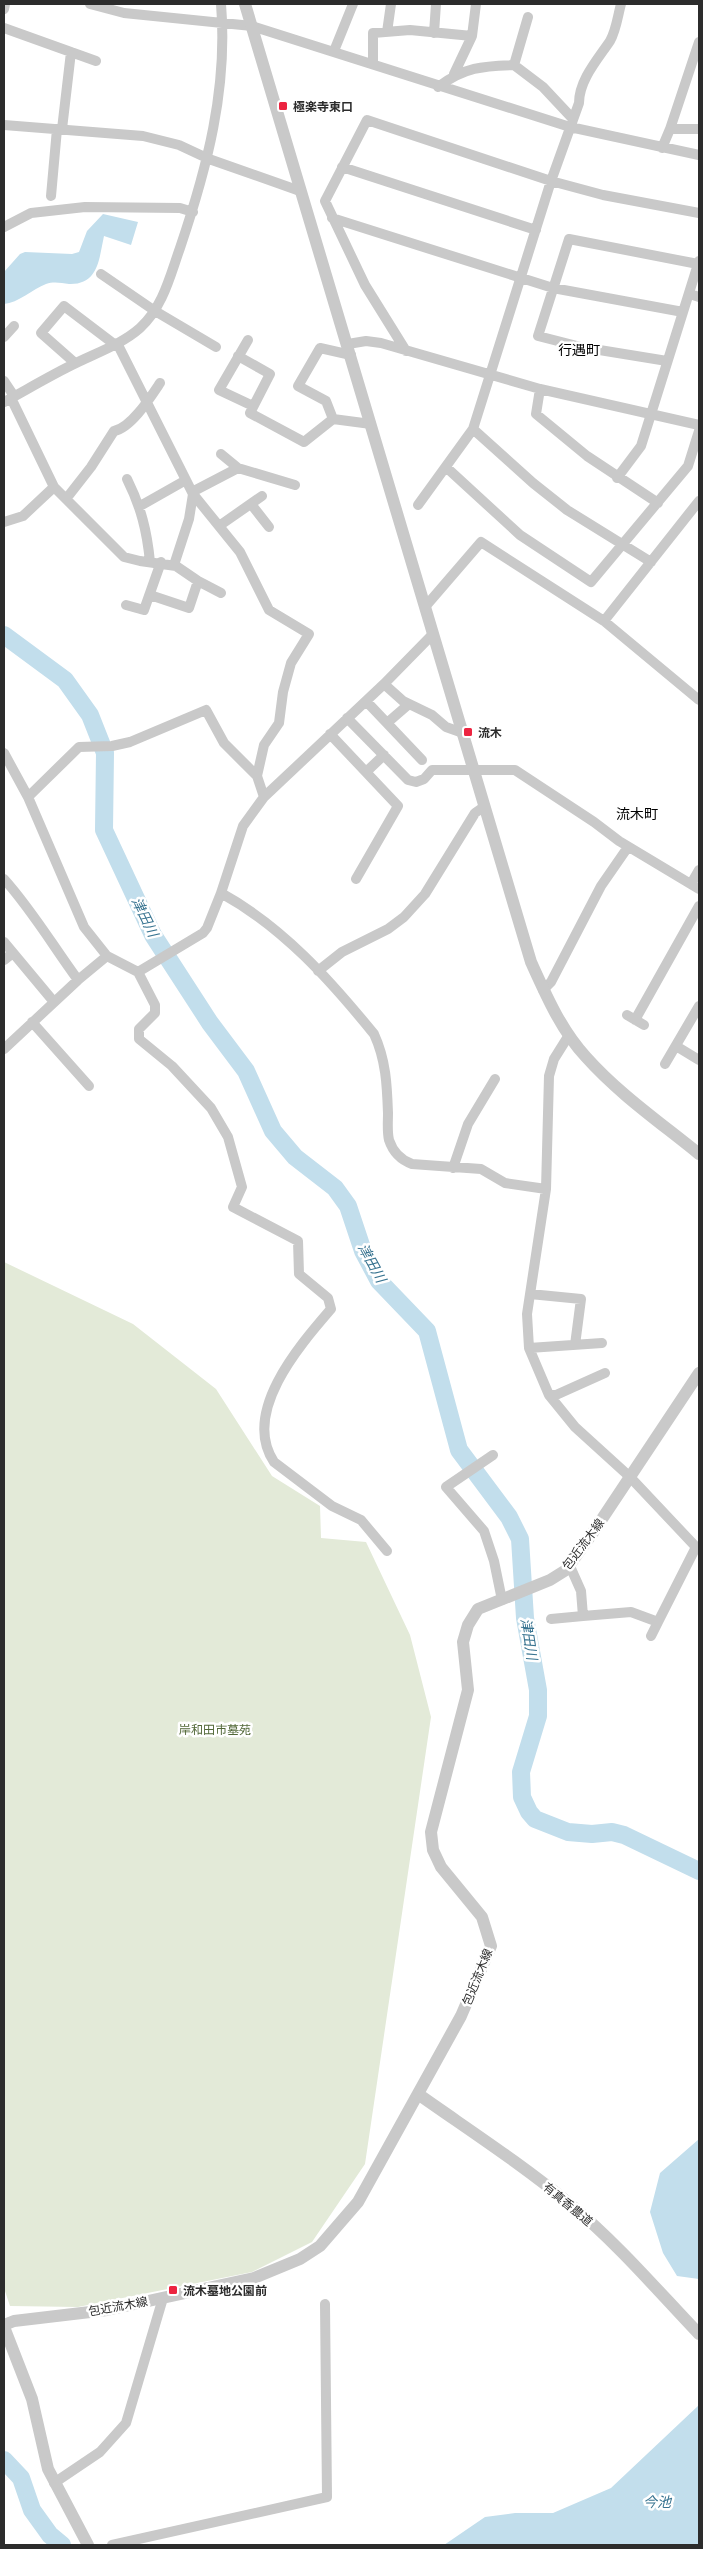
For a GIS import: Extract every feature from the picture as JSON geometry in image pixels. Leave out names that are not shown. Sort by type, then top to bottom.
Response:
[{"type":"street","points":[[4,9],[5,4]]},
{"type":"street","points":[[90,4],[124,13],[252,26],[334,50],[438,86],[662,148],[699,155]]},
{"type":"street","points":[[10,399],[75,363],[116,344],[139,329],[155,311],[166,289],[209,159],[220,92],[223,22],[221,4]]},
{"type":"street","points":[[245,4],[300,191],[350,349],[531,962],[543,990],[569,1035],[605,1076],[699,1154]]},
{"type":"street","points":[[334,50],[354,4]]},
{"type":"street","points":[[387,32],[391,4]]},
{"type":"street","points":[[434,33],[436,4]]},
{"type":"street","points":[[454,74],[472,36],[476,4]]},
{"type":"street","points":[[418,506],[474,429],[551,181],[572,123],[578,94],[596,58],[611,40],[621,4]]},
{"type":"street","points":[[514,65],[528,17]]},
{"type":"street","points":[[4,28],[96,61]]},
{"type":"street","points":[[373,63],[373,33],[410,30],[472,36]]},
{"type":"street","points":[[662,148],[699,42]]},
{"type":"street","points":[[51,196],[71,52]]},
{"type":"street","points":[[438,86],[454,74],[474,68],[514,65],[543,87],[572,123]]},
{"type":"street","points":[[406,351],[365,285],[325,201],[367,120],[551,181],[603,195],[699,213]]},
{"type":"street","points":[[4,124],[143,136],[179,145],[209,159],[300,191]]},
{"type":"street","points":[[670,129],[699,129]]},
{"type":"street","points":[[342,167],[536,230]]},
{"type":"street","points":[[4,227],[31,213],[85,207],[180,208],[193,212]]},
{"type":"street","points":[[332,218],[553,288],[683,312]]},
{"type":"street","points":[[617,478],[640,446],[683,312],[694,296],[699,262],[569,239],[538,336],[581,347],[667,361]]},
{"type":"street","points":[[102,274],[155,311],[216,347]]},
{"type":"street","points":[[75,363],[41,333],[64,306],[116,344],[192,493],[240,552],[269,610],[309,634],[291,663],[283,692],[279,723],[264,745],[256,776]]},
{"type":"street","points":[[4,337],[14,326]]},
{"type":"street","points":[[248,340],[219,390],[253,406]]},
{"type":"street","points":[[333,419],[326,401],[298,386],[320,348],[350,349],[366,341],[540,389],[699,425]]},
{"type":"street","points":[[238,356],[270,374],[250,413],[304,442],[333,419],[371,424]]},
{"type":"street","points":[[4,381],[10,399],[54,487],[124,557],[174,565],[198,582],[221,593]]},
{"type":"street","points":[[66,499],[91,467],[114,431],[121,430],[147,403],[160,383]]},
{"type":"street","points":[[540,389],[536,414],[617,478],[658,503]]},
{"type":"street","points":[[474,429],[533,483],[567,510],[650,562]]},
{"type":"street","points":[[447,468],[520,535],[591,582],[688,466],[699,430]]},
{"type":"street","points":[[221,454],[238,468],[295,485]]},
{"type":"street","points":[[192,493],[238,468]]},
{"type":"street","points":[[127,479],[140,506],[146,526],[150,562]]},
{"type":"street","points":[[140,506],[186,480]]},
{"type":"street","points":[[4,522],[23,516],[54,487]]},
{"type":"street","points":[[174,565],[189,519],[192,493]]},
{"type":"street","points":[[219,526],[262,496]]},
{"type":"street","points":[[604,621],[699,501]]},
{"type":"street","points":[[251,504],[269,526]]},
{"type":"street","points":[[425,607],[481,542],[604,621],[699,700]]},
{"type":"street","points":[[126,605],[144,610],[162,562]]},
{"type":"street","points":[[150,596],[189,608],[198,582]]},
{"type":"street","points":[[138,972],[181,948],[207,928],[221,893],[243,826],[264,798],[384,684],[433,634]]},
{"type":"street","points":[[384,684],[409,704],[432,716],[446,727],[463,733]]},
{"type":"street","points":[[366,701],[422,760]]},
{"type":"street","points":[[387,723],[409,704]]},
{"type":"street","points":[[28,797],[79,747],[112,746],[130,742],[206,710],[224,743],[256,776],[264,798]]},
{"type":"street","points":[[347,718],[408,780],[416,782],[424,779],[432,770],[514,770],[594,822],[628,847],[695,886],[699,870]]},
{"type":"street","points":[[330,734],[398,806],[356,879]]},
{"type":"street","points":[[4,753],[28,797],[84,927],[107,956],[138,972],[155,1005],[155,1014],[139,1029],[139,1039],[172,1066],[211,1108],[228,1137],[242,1187],[233,1207],[298,1241],[299,1274],[328,1298],[331,1309],[299,1346],[272,1394],[264,1431],[268,1453],[274,1462],[332,1506],[362,1520],[387,1551]]},
{"type":"street","points":[[366,772],[384,755]]},
{"type":"street","points":[[318,971],[342,952],[404,918],[425,894],[475,813],[485,806]]},
{"type":"street","points":[[543,990],[551,982],[601,886],[628,847]]},
{"type":"street","points":[[4,879],[32,911],[39,926],[78,980]]},
{"type":"street","points":[[221,893],[264,919],[318,971],[374,1034],[382,1051],[387,1093],[389,1139],[394,1151],[403,1161],[412,1164],[481,1169],[506,1183],[546,1189]]},
{"type":"street","points":[[635,1020],[699,906]]},
{"type":"street","points":[[4,942],[54,1002]]},
{"type":"street","points":[[4,960],[13,953]]},
{"type":"street","points":[[4,1049],[78,980],[107,956]]},
{"type":"street","points":[[665,1064],[699,1006]]},
{"type":"street","points":[[32,1022],[90,1086]]},
{"type":"street","points":[[569,1035],[554,1059],[549,1076],[546,1189],[526,1326],[529,1348],[549,1395],[575,1427],[630,1477],[696,1547],[651,1636]]},
{"type":"street","points":[[676,1046],[699,1060]]},
{"type":"street","points":[[453,1168],[468,1124],[494,1079]]},
{"type":"street","points":[[530,1294],[581,1299],[575,1345]]},
{"type":"street","points":[[529,1348],[602,1343]]},
{"type":"street","points":[[549,1395],[556,1395],[605,1373]]},
{"type":"street","name":"包近流木線","points":[[4,2326],[14,2321],[107,2310],[254,2278],[300,2259],[320,2246],[358,2202],[461,2016],[491,1946],[482,1917],[441,1867],[433,1850],[431,1832],[468,1690],[463,1642],[468,1625],[478,1609],[550,1580],[570,1564],[699,1373]]},
{"type":"street","points":[[493,1455],[446,1487],[484,1531],[506,1598]]},
{"type":"street","points":[[570,1564],[581,1591],[583,1616]]},
{"type":"street","points":[[551,1619],[631,1612],[658,1622]]},
{"type":"street","name":"有真香農道","points":[[418,2094],[572,2205],[604,2234],[699,2334]]},
{"type":"street","points":[[54,2483],[100,2452],[126,2423],[162,2298]]},
{"type":"street","points":[[112,2545],[327,2497],[325,2304]]},
{"type":"street","points":[[4,2326],[27,2385],[48,2469],[88,2545]]},
{"type":"green space","name":"岸和田市墓苑","points":[[4,1262],[133,1324],[216,1389],[272,1476],[320,1506],[321,1538],[366,1542],[410,1635],[431,1717],[365,2164],[312,2242],[252,2272],[78,2307],[10,2306],[4,2288]]},
{"type":"water","points":[[103,214],[138,222],[131,245],[104,236],[96,269],[86,280],[69,284],[49,283],[15,301],[4,304],[4,272],[20,254],[25,252],[72,254],[79,252],[87,231]]},
{"type":"water","points":[[699,2139],[699,2279],[677,2276],[663,2253],[650,2212],[660,2173]]},
{"type":"water","name":"今池","points":[[699,2405],[699,2545],[444,2545],[485,2517],[515,2513],[553,2513],[611,2488]]},
{"type":"waterway","name":"津田川","points":[[4,635],[65,680],[90,715],[105,753],[104,830],[153,935],[210,1023],[246,1071],[273,1131],[295,1157],[335,1188],[348,1206],[363,1251],[379,1281],[427,1331],[459,1450],[509,1517],[520,1539],[525,1618],[538,1690],[538,1716],[521,1772],[522,1797],[529,1812],[535,1819],[568,1832],[592,1834],[612,1832],[624,1835],[699,1871]]},
{"type":"waterway","points":[[4,2460],[21,2478],[32,2510],[50,2535],[62,2545]]},
{"type":"place","name":"極楽寺東口","points":[[283,106]]},
{"type":"place","name":"流木","points":[[468,732]]},
{"type":"place","name":"流木墓地公園前","points":[[173,2290]]},
{"type":"district","name":"行遇町","points":[[579,350]]},
{"type":"district","name":"流木町","points":[[637,814]]}]
